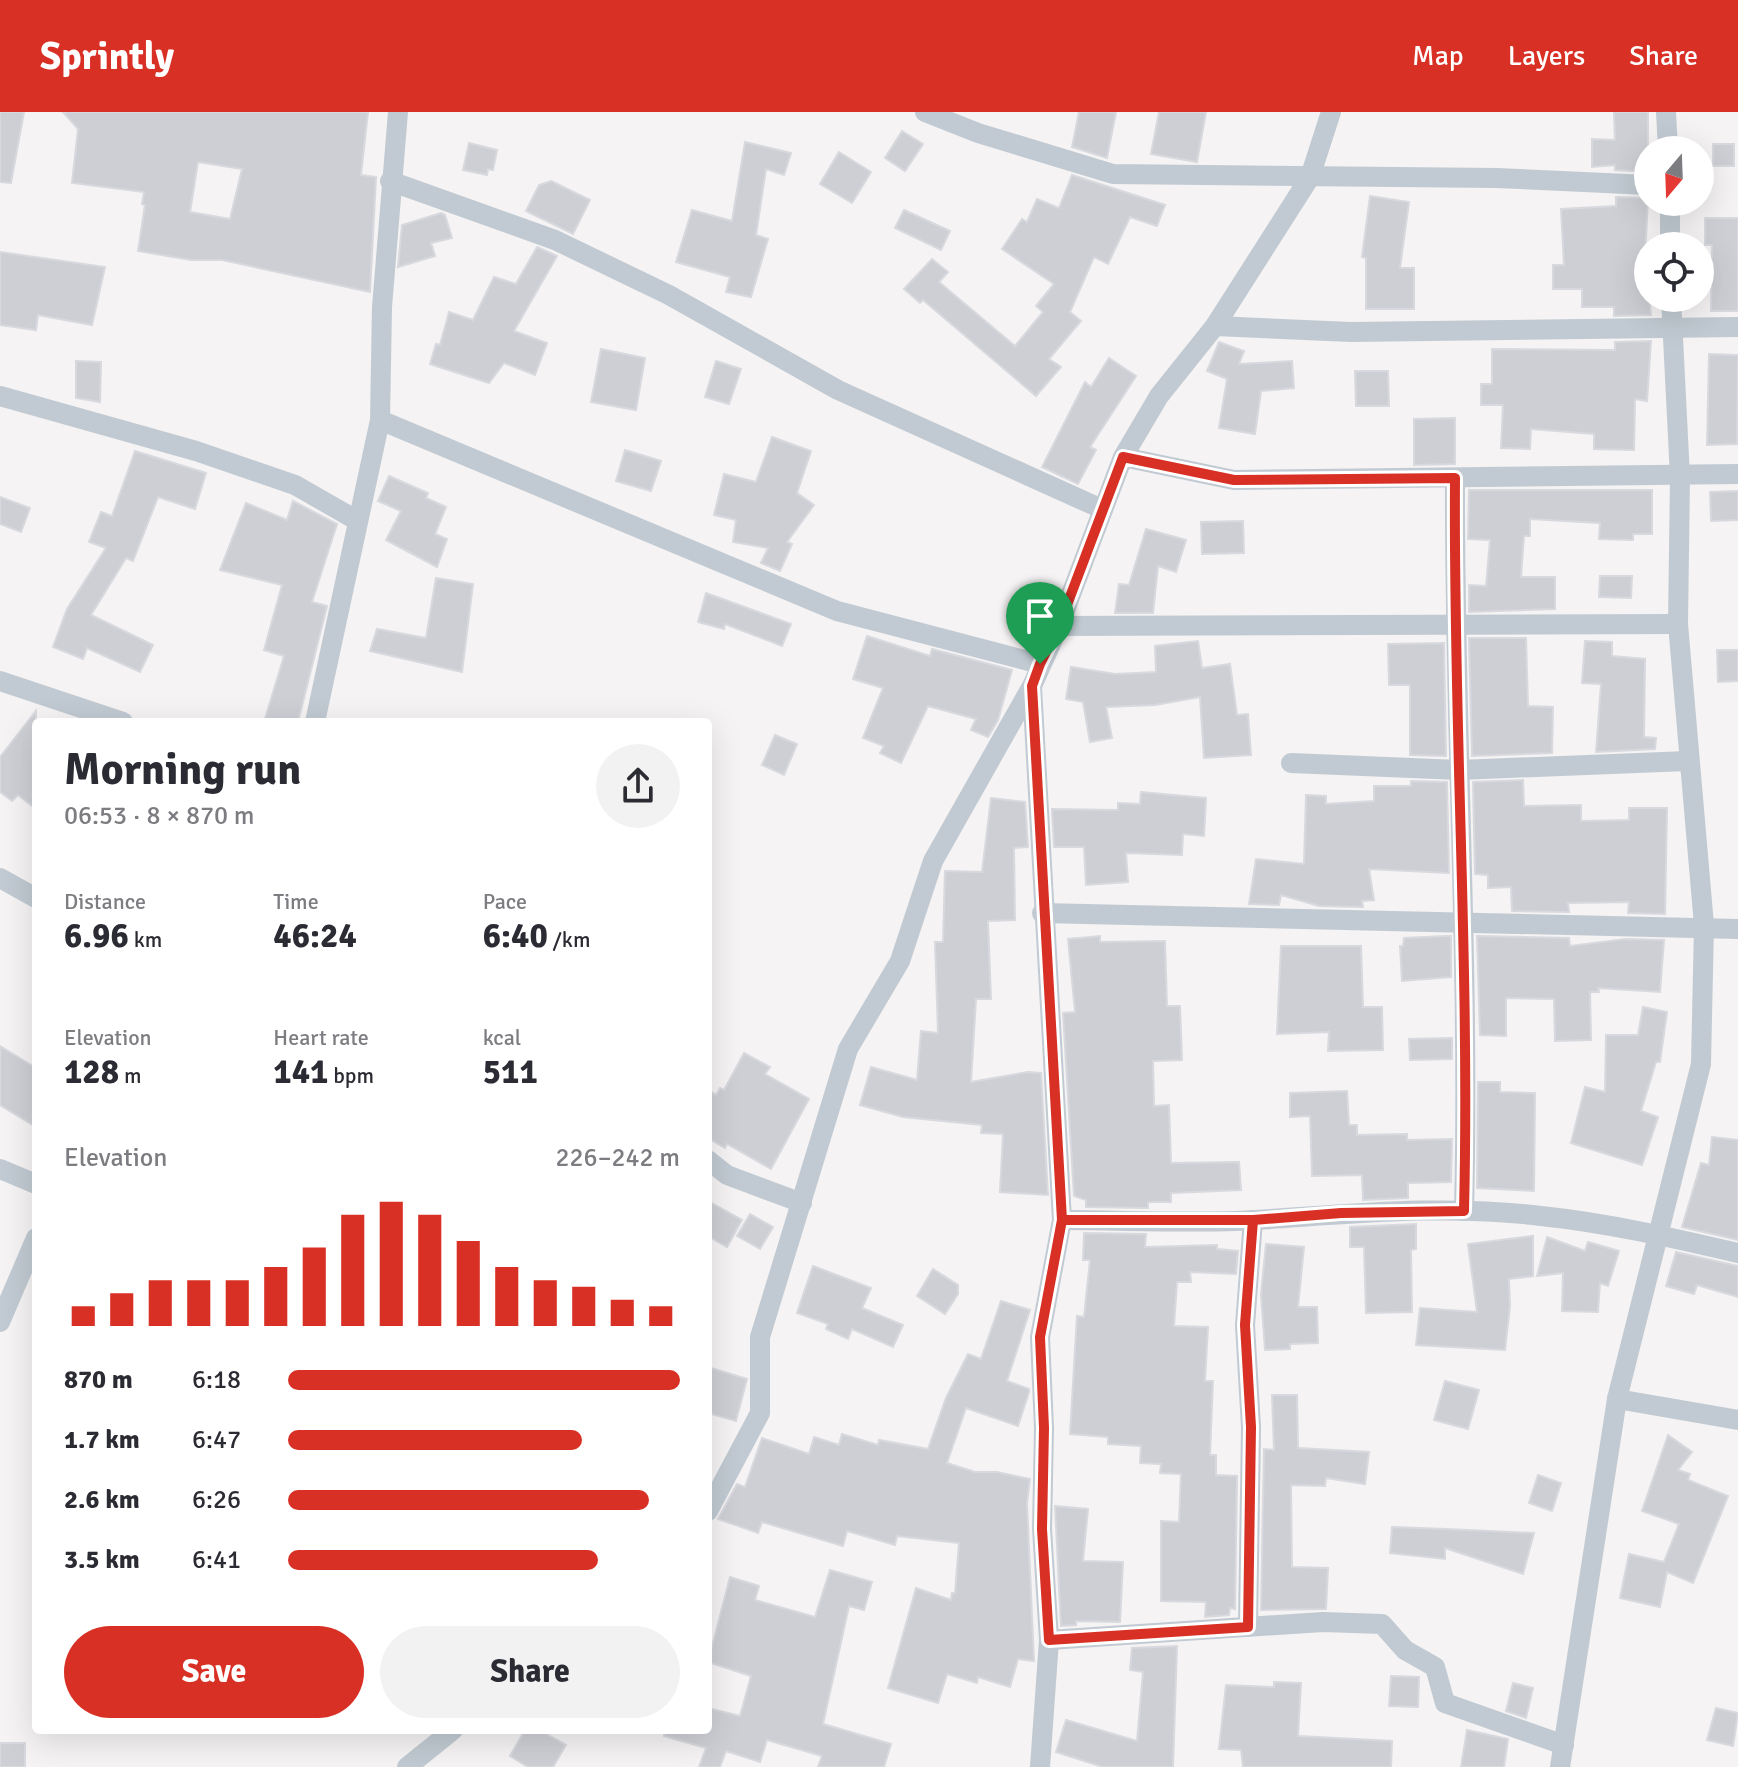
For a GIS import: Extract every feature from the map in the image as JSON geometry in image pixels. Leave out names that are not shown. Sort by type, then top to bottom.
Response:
[{"type":"street","points":[[316,718],[380,420],[382,307],[398,112]]},
{"type":"street","points":[[925,112],[978,133],[1113,174],[1497,178],[1634,184]]},
{"type":"street","points":[[712,1503],[760,1413],[760,1337],[848,1049],[900,961],[933,861],[1032,686],[1059,626],[1123,457],[1159,396],[1215,326],[1310,177],[1331,112]]},
{"type":"street","points":[[1666,112],[1667,136]]},
{"type":"street","points":[[390,181],[555,240],[669,295],[838,390],[1102,509]]},
{"type":"street","points":[[1560,1767],[1617,1399],[1701,1064],[1704,925],[1678,624],[1680,477],[1671,312]]},
{"type":"street","points":[[1215,326],[1351,332],[1738,327]]},
{"type":"street","points":[[0,396],[196,451],[295,485],[358,521]]},
{"type":"street","points":[[380,420],[837,611],[1040,664]]},
{"type":"street","points":[[1123,457],[1234,480],[1738,474]]},
{"type":"street","points":[[1455,478],[1454,625],[1461,923],[1468,1061],[1464,1211]]},
{"type":"street","points":[[1059,626],[1678,624]]},
{"type":"street","points":[[0,681],[111,718]]},
{"type":"street","points":[[1032,686],[1042,913],[1062,1220],[1040,1337],[1044,1428],[1042,1529],[1049,1640],[1040,1767]]},
{"type":"street","points":[[1291,763],[1459,770],[1688,761]]},
{"type":"street","points":[[0,878],[32,896]]},
{"type":"street","points":[[1042,913],[1461,923],[1704,925],[1738,929]]},
{"type":"street","points":[[712,1163],[727,1175],[802,1203]]},
{"type":"street","points":[[0,1169],[32,1182]]},
{"type":"street","points":[[1062,1220],[1253,1220],[1341,1213],[1464,1211],[1540,1215],[1658,1234],[1738,1253]]},
{"type":"street","points":[[1248,1627],[1251,1427],[1245,1325],[1253,1220]]},
{"type":"street","points":[[0,1322],[32,1247]]},
{"type":"street","points":[[1617,1399],[1738,1420]]},
{"type":"street","points":[[1049,1640],[1323,1622],[1382,1624],[1405,1650],[1435,1667],[1445,1703],[1564,1745]]},
{"type":"street","points":[[407,1767],[448,1734]]},
{"type":"building","points":[[0,112],[24,112],[11,183],[0,182]]},
{"type":"building","points":[[63,112],[368,112],[361,175],[376,177],[370,292],[222,260],[191,260],[138,251],[144,192],[72,183],[78,129]],"holes":[[[198,162],[242,169],[230,219],[190,212]]]},
{"type":"building","points":[[1079,112],[1116,112],[1107,158],[1072,147]]},
{"type":"building","points":[[1159,112],[1206,112],[1197,162],[1151,154]]},
{"type":"building","points":[[1614,112],[1648,112],[1648,136],[1634,136],[1634,171],[1615,170],[1615,165],[1592,167],[1592,139],[1615,140]]},
{"type":"building","points":[[902,131],[923,144],[905,171],[885,158]]},
{"type":"building","points":[[745,142],[791,153],[784,175],[766,169],[756,235],[768,239],[751,297],[726,292],[730,277],[676,262],[692,210],[732,221]]},
{"type":"building","points":[[469,143],[497,150],[493,170],[488,169],[487,175],[463,170]]},
{"type":"building","points":[[1714,144],[1734,144],[1734,166],[1714,166]]},
{"type":"building","points":[[839,152],[871,172],[852,203],[820,184]]},
{"type":"building","points":[[1072,175],[1165,205],[1157,226],[1130,217],[1108,264],[1094,257],[1070,312],[1081,321],[1049,359],[1061,367],[1036,396],[923,300],[920,303],[904,289],[932,259],[948,272],[939,282],[1015,346],[1043,312],[1036,306],[1054,284],[1002,249],[1022,219],[1027,222],[1037,199],[1059,208]]},
{"type":"building","points":[[551,181],[590,200],[573,234],[526,211],[539,185]]},
{"type":"building","points":[[1370,196],[1409,202],[1400,268],[1414,268],[1414,309],[1366,309],[1366,258],[1362,257]]},
{"type":"building","points":[[1616,197],[1634,198],[1634,216],[1647,216],[1646,232],[1634,232],[1634,312],[1651,312],[1651,315],[1614,316],[1614,307],[1582,307],[1582,289],[1553,289],[1553,265],[1564,265],[1561,209],[1616,206]]},
{"type":"building","points":[[904,210],[950,231],[941,250],[895,228]]},
{"type":"building","points":[[441,213],[445,215],[452,238],[431,243],[435,256],[398,267],[402,225]]},
{"type":"building","points":[[1705,218],[1738,218],[1738,311],[1714,311],[1714,232],[1705,232]]},
{"type":"building","points":[[537,247],[557,256],[514,331],[547,343],[535,375],[504,363],[489,383],[430,364],[436,344],[440,345],[449,312],[473,320],[494,277],[516,284]]},
{"type":"building","points":[[0,252],[105,267],[92,325],[38,315],[36,330],[0,325]]},
{"type":"building","points":[[1651,341],[1647,401],[1635,399],[1634,450],[1594,449],[1594,434],[1531,429],[1530,449],[1501,448],[1503,405],[1481,405],[1481,384],[1492,384],[1492,349],[1615,350],[1615,342]]},
{"type":"building","points":[[1219,342],[1244,351],[1239,364],[1292,361],[1294,388],[1261,391],[1255,434],[1219,428],[1227,379],[1207,371]]},
{"type":"building","points":[[601,349],[645,358],[636,410],[591,402]]},
{"type":"building","points":[[1709,354],[1738,355],[1737,444],[1707,445]]},
{"type":"building","points":[[1109,358],[1136,376],[1090,447],[1096,450],[1078,484],[1042,467],[1085,382],[1091,387]]},
{"type":"building","points":[[76,361],[101,362],[100,402],[76,398]]},
{"type":"building","points":[[716,361],[741,369],[729,404],[705,397]]},
{"type":"building","points":[[1355,371],[1388,371],[1389,406],[1356,406]]},
{"type":"building","points":[[1455,418],[1455,464],[1414,465],[1414,419]]},
{"type":"building","points":[[772,437],[811,451],[797,493],[814,505],[787,542],[792,544],[780,571],[761,563],[768,548],[733,542],[736,520],[714,515],[724,474],[756,482]]},
{"type":"building","points":[[625,450],[661,461],[651,491],[616,481]]},
{"type":"building","points":[[135,451],[206,473],[195,509],[158,497],[133,561],[126,558],[91,615],[153,645],[140,672],[87,648],[83,659],[53,647],[67,609],[106,548],[89,542],[101,512],[112,516]]},
{"type":"building","points":[[389,476],[428,493],[426,498],[446,507],[435,534],[447,539],[437,567],[386,540],[401,511],[378,501]]},
{"type":"building","points":[[1469,490],[1652,490],[1652,534],[1633,534],[1633,540],[1599,539],[1600,523],[1530,519],[1530,536],[1524,536],[1521,577],[1555,577],[1555,609],[1469,612],[1469,585],[1486,586],[1490,540],[1468,539]]},
{"type":"building","points":[[1738,491],[1738,520],[1711,521],[1710,492]]},
{"type":"building","points":[[0,497],[30,508],[21,532],[0,524]]},
{"type":"building","points":[[293,501],[337,524],[312,602],[327,606],[299,718],[265,718],[284,656],[264,650],[282,585],[220,570],[246,503],[287,520]]},
{"type":"building","points":[[1243,521],[1244,553],[1202,554],[1201,522]]},
{"type":"building","points":[[1146,529],[1186,540],[1176,572],[1158,566],[1153,613],[1115,613],[1119,584],[1129,585]]},
{"type":"building","points":[[1600,576],[1632,576],[1631,598],[1599,597]]},
{"type":"building","points":[[436,578],[473,584],[462,672],[370,651],[377,629],[426,638]]},
{"type":"building","points":[[706,593],[791,624],[782,646],[725,624],[724,629],[698,622]]},
{"type":"building","points":[[867,636],[930,656],[932,649],[1012,670],[998,720],[988,737],[971,730],[976,719],[928,706],[901,763],[880,753],[884,746],[863,738],[883,688],[853,679]]},
{"type":"building","points":[[1469,638],[1526,638],[1528,706],[1553,707],[1552,753],[1472,756]]},
{"type":"building","points":[[1198,641],[1202,668],[1230,664],[1237,715],[1248,714],[1251,755],[1204,758],[1200,697],[1155,705],[1106,707],[1112,738],[1090,742],[1083,702],[1066,699],[1071,667],[1115,674],[1156,672],[1155,646]]},
{"type":"building","points":[[1585,641],[1612,642],[1612,656],[1645,659],[1644,737],[1656,738],[1655,749],[1596,752],[1601,684],[1582,683]]},
{"type":"building","points":[[1444,643],[1446,756],[1410,755],[1410,685],[1389,685],[1388,644]]},
{"type":"building","points":[[1717,650],[1738,650],[1738,681],[1718,682]]},
{"type":"building","points":[[36,711],[36,718],[32,718],[32,806],[18,795],[12,801],[0,792],[0,757]]},
{"type":"building","points":[[775,735],[797,744],[784,775],[762,765]]},
{"type":"building","points":[[1523,780],[1524,806],[1581,805],[1581,821],[1629,820],[1629,808],[1667,808],[1665,914],[1628,913],[1629,902],[1568,903],[1569,912],[1512,911],[1511,887],[1488,888],[1488,875],[1475,874],[1473,782]]},
{"type":"building","points":[[1411,781],[1447,782],[1449,873],[1369,869],[1374,900],[1362,901],[1363,907],[1319,906],[1281,895],[1279,905],[1249,904],[1256,859],[1304,864],[1306,795],[1326,796],[1326,804],[1374,801],[1374,786],[1411,786]]},
{"type":"building","points":[[1141,792],[1206,798],[1204,836],[1183,834],[1182,855],[1126,853],[1128,882],[1086,885],[1084,847],[1054,847],[1052,809],[1118,810],[1118,803],[1140,804]]},
{"type":"building","points":[[991,798],[1025,802],[1028,847],[1014,848],[1015,920],[988,921],[991,999],[976,999],[971,1082],[1028,1072],[1041,1073],[1048,1195],[1000,1192],[1003,1134],[981,1133],[982,1125],[903,1117],[860,1105],[871,1067],[917,1080],[921,1031],[938,1033],[935,942],[943,942],[945,871],[982,872]]},
{"type":"building","points":[[1100,936],[1100,942],[1165,941],[1167,1006],[1180,1006],[1182,1060],[1153,1061],[1154,1106],[1169,1105],[1171,1163],[1239,1162],[1241,1190],[1171,1193],[1171,1202],[1148,1202],[1148,1208],[1086,1207],[1086,1200],[1074,1196],[1063,1013],[1075,1012],[1068,939]]},
{"type":"building","points":[[1451,936],[1451,977],[1402,981],[1400,946],[1403,946],[1404,938]]},
{"type":"building","points":[[1477,936],[1569,938],[1570,946],[1626,939],[1664,940],[1660,992],[1598,988],[1599,992],[1590,992],[1591,1040],[1555,1041],[1554,999],[1506,998],[1506,1036],[1480,1035]]},
{"type":"building","points":[[1281,946],[1361,946],[1363,1007],[1382,1007],[1383,1050],[1328,1051],[1329,1032],[1277,1034]]},
{"type":"building","points":[[1643,1007],[1667,1012],[1660,1062],[1656,1062],[1641,1111],[1658,1117],[1642,1165],[1571,1143],[1585,1087],[1605,1092],[1606,1035],[1638,1035]]},
{"type":"building","points":[[1452,1038],[1452,1059],[1410,1060],[1409,1039]]},
{"type":"building","points":[[0,1046],[32,1066],[32,1125],[0,1105]]},
{"type":"building","points":[[744,1053],[770,1067],[765,1074],[809,1099],[771,1169],[727,1144],[725,1148],[712,1140],[712,1092],[716,1095],[720,1088],[724,1090]]},
{"type":"building","points":[[1478,1082],[1500,1082],[1500,1092],[1535,1093],[1534,1191],[1477,1188]]},
{"type":"building","points":[[1347,1091],[1349,1125],[1357,1125],[1357,1135],[1407,1134],[1407,1140],[1452,1139],[1451,1182],[1408,1183],[1408,1198],[1363,1200],[1362,1175],[1312,1176],[1310,1116],[1290,1117],[1290,1093]]},
{"type":"building","points":[[1712,1137],[1738,1140],[1738,1240],[1682,1227],[1701,1163],[1709,1165]]},
{"type":"building","points":[[712,1203],[742,1220],[727,1247],[712,1238]]},
{"type":"building","points":[[750,1214],[773,1227],[760,1249],[737,1236]]},
{"type":"building","points":[[1416,1224],[1416,1249],[1411,1250],[1412,1312],[1366,1313],[1364,1247],[1350,1247],[1350,1227]]},
{"type":"building","points":[[1084,1233],[1146,1234],[1145,1247],[1217,1245],[1217,1249],[1238,1251],[1236,1274],[1190,1272],[1191,1282],[1177,1282],[1174,1326],[1208,1327],[1205,1381],[1213,1381],[1210,1455],[1216,1455],[1216,1475],[1237,1476],[1235,1609],[1230,1608],[1229,1615],[1205,1617],[1206,1602],[1161,1601],[1161,1521],[1179,1522],[1181,1474],[1160,1473],[1161,1464],[1140,1463],[1141,1446],[1108,1444],[1108,1437],[1070,1434],[1077,1316],[1084,1317],[1090,1260],[1083,1260]]},
{"type":"building","points":[[1533,1236],[1533,1276],[1509,1279],[1510,1306],[1505,1350],[1416,1345],[1420,1308],[1477,1312],[1468,1244]]},
{"type":"building","points":[[1547,1237],[1585,1251],[1588,1242],[1619,1251],[1608,1286],[1600,1283],[1598,1312],[1562,1311],[1563,1273],[1537,1276]]},
{"type":"building","points":[[1266,1244],[1304,1247],[1298,1307],[1317,1307],[1318,1343],[1290,1344],[1290,1349],[1265,1350],[1261,1294]]},
{"type":"building","points":[[1676,1252],[1738,1266],[1738,1297],[1697,1285],[1694,1294],[1666,1286]]},
{"type":"building","points":[[813,1266],[871,1288],[862,1308],[903,1325],[893,1347],[852,1329],[848,1339],[826,1329],[828,1324],[797,1313]]},
{"type":"building","points":[[933,1269],[958,1285],[958,1294],[945,1314],[917,1296]]},
{"type":"building","points":[[1001,1301],[1030,1310],[1007,1381],[1029,1389],[1018,1426],[966,1408],[947,1463],[975,1472],[997,1472],[1030,1479],[1027,1503],[1034,1661],[1018,1659],[1010,1687],[978,1677],[977,1683],[947,1674],[938,1703],[888,1688],[916,1588],[951,1600],[952,1593],[955,1593],[959,1543],[897,1536],[895,1545],[847,1531],[843,1546],[762,1522],[758,1533],[718,1519],[737,1484],[745,1487],[762,1438],[809,1454],[814,1437],[839,1445],[842,1434],[878,1445],[879,1440],[928,1449],[946,1398],[968,1354],[981,1359]]},
{"type":"building","points":[[712,1368],[747,1379],[736,1421],[712,1414]]},
{"type":"building","points":[[1445,1381],[1479,1390],[1468,1429],[1434,1420]]},
{"type":"building","points":[[1272,1395],[1297,1395],[1298,1448],[1369,1452],[1365,1484],[1326,1478],[1325,1486],[1291,1485],[1292,1567],[1328,1568],[1326,1609],[1261,1610],[1264,1449],[1274,1450]]},
{"type":"building","points":[[1668,1435],[1692,1452],[1678,1470],[1690,1474],[1688,1480],[1728,1496],[1693,1583],[1667,1572],[1660,1607],[1620,1598],[1629,1554],[1664,1562],[1679,1524],[1642,1511]]},
{"type":"building","points":[[1538,1475],[1561,1483],[1552,1511],[1529,1503]]},
{"type":"building","points":[[1055,1506],[1088,1509],[1083,1561],[1123,1562],[1120,1622],[1076,1621],[1076,1625],[1061,1626]]},
{"type":"building","points":[[1392,1527],[1534,1533],[1523,1574],[1445,1548],[1445,1559],[1390,1553]]},
{"type":"building","points":[[830,1570],[872,1582],[864,1610],[849,1606],[823,1724],[891,1744],[884,1767],[818,1767],[822,1756],[767,1740],[760,1762],[726,1751],[720,1767],[699,1767],[706,1748],[664,1736],[712,1734],[712,1709],[740,1716],[751,1676],[712,1663],[712,1647],[730,1577],[759,1586],[755,1600],[815,1617]]},
{"type":"building","points":[[1177,1646],[1173,1767],[1103,1767],[1056,1752],[1066,1720],[1137,1741],[1143,1672],[1130,1670],[1132,1648]]},
{"type":"building","points":[[1391,1676],[1419,1677],[1418,1707],[1389,1706]]},
{"type":"building","points":[[1274,1682],[1301,1683],[1298,1736],[1392,1741],[1391,1767],[1243,1767],[1241,1750],[1219,1749],[1226,1685],[1274,1687]]},
{"type":"building","points":[[1513,1683],[1533,1688],[1526,1718],[1506,1711]]},
{"type":"building","points":[[1716,1708],[1738,1713],[1733,1746],[1707,1740]]},
{"type":"building","points":[[1467,1730],[1508,1739],[1504,1767],[1461,1767]]},
{"type":"building","points":[[523,1734],[546,1734],[566,1745],[553,1767],[528,1767],[510,1756]]},
{"type":"building","points":[[0,1743],[25,1743],[25,1767],[0,1767]]},
{"type":"route","points":[[1040,664],[1032,686],[1042,913],[1062,1220],[1253,1220],[1245,1325],[1251,1427],[1248,1627],[1049,1640],[1042,1529],[1044,1428],[1040,1337],[1062,1220],[1157,1220],[1253,1220],[1341,1213],[1464,1211],[1468,1061],[1461,923],[1454,625],[1455,478],[1234,480],[1123,457],[1059,626],[1040,664]]}]
